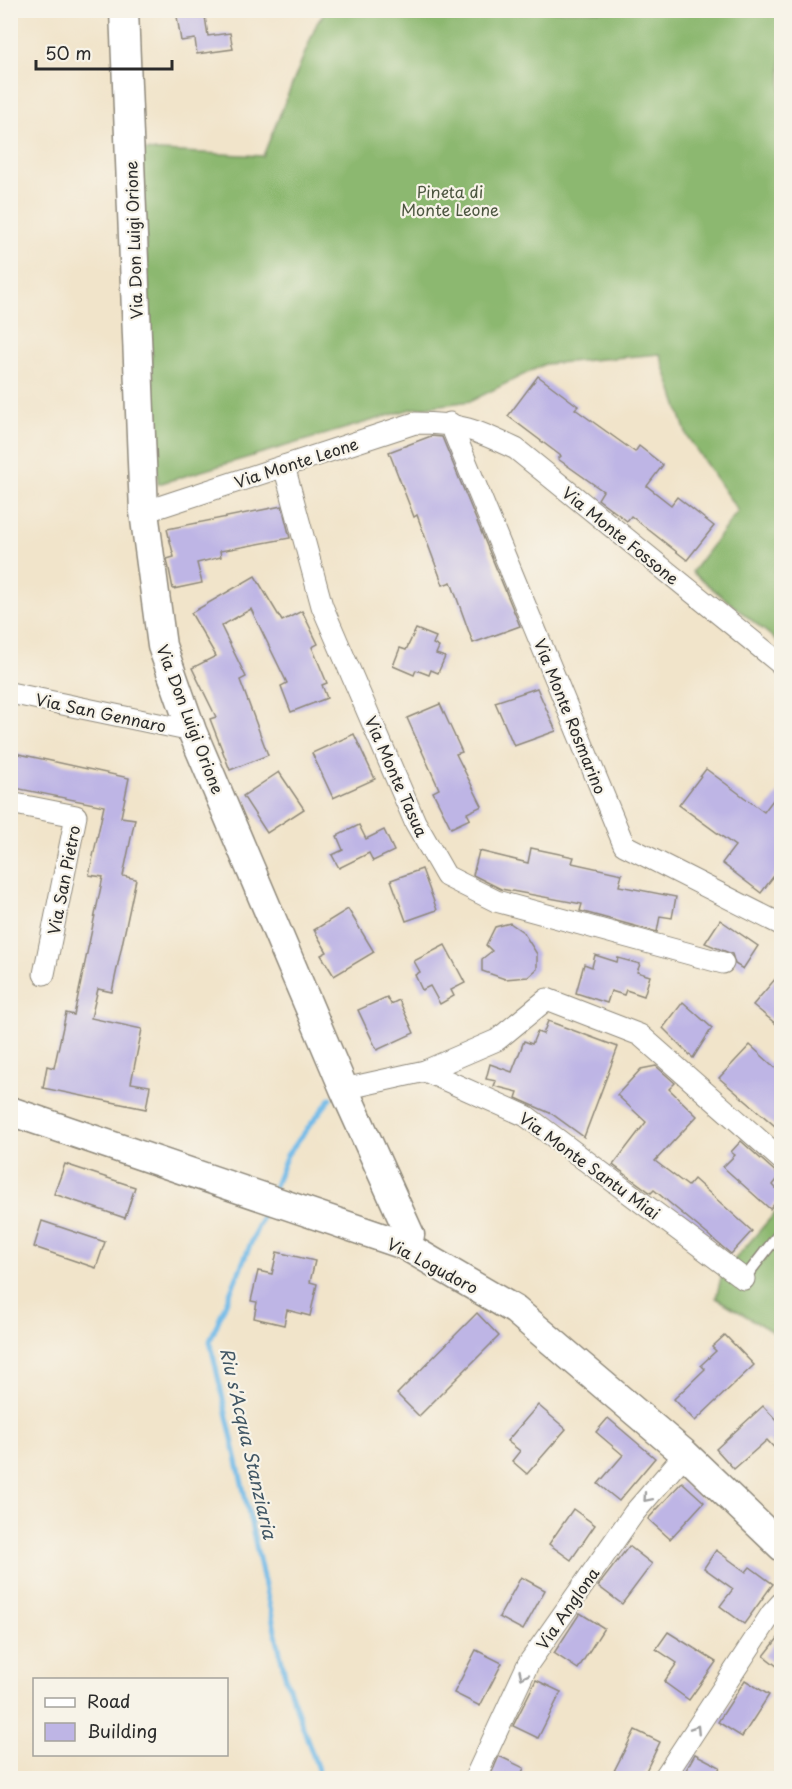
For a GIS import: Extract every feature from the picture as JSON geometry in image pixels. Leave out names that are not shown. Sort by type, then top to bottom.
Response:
[{"type":"street","name":"Via Don Luigi Orione","points":[[124,10],[144,512],[162,646],[192,731],[344,1089],[410,1235],[404,1245]]},
{"type":"street","name":"Via Monte Leone","points":[[144,512],[415,423],[450,423]]},
{"type":"street","name":"Via Monte Fossone","points":[[450,423],[474,429],[516,449],[782,665]]},
{"type":"street","name":"Via Monte Rosmarino","points":[[450,423],[624,845],[780,920]]},
{"type":"street","name":"Via Monte Tasua","points":[[284,466],[322,606],[415,822],[446,876],[496,901],[723,963]]},
{"type":"street","name":"Via San Gennaro","points":[[10,693],[192,731]]},
{"type":"street","name":"Via San Pietro","points":[[10,803],[76,816],[44,974]]},
{"type":"street","points":[[344,1089],[425,1071],[497,1040],[547,999],[640,1035],[782,1160]]},
{"type":"street","name":"Via Monte Santu Miai","points":[[425,1071],[526,1116],[744,1279]]},
{"type":"street","name":"Via Logudoro","points":[[10,1111],[404,1245],[515,1310],[685,1454],[782,1547]]},
{"type":"street","name":"Via Anglona","points":[[475,1779],[528,1664],[634,1514],[685,1454]]},
{"type":"street","points":[[664,1779],[771,1612],[782,1602]]},
{"type":"lane","points":[[744,1279],[782,1230]]},
{"type":"green space","name":"Pineta di Monte Leone","points":[[326,11],[781,11],[781,644],[692,572],[738,511],[687,436],[660,354],[545,364],[471,401],[411,409],[158,484],[141,150],[263,156],[317,23]]},
{"type":"green space","points":[[781,1206],[781,1337],[716,1298],[722,1274]]},
{"type":"building","points":[[176,10],[204,10],[208,36],[230,33],[233,49],[197,54],[195,39],[181,41]]},
{"type":"building","points":[[538,376],[578,406],[575,409],[635,452],[639,446],[663,465],[647,486],[671,505],[677,497],[714,526],[687,560],[631,516],[627,521],[598,499],[603,491],[558,459],[561,456],[508,416]]},
{"type":"building","points":[[431,436],[442,437],[520,626],[473,643],[451,582],[443,585],[417,515],[414,517],[389,452]]},
{"type":"building","points":[[282,506],[290,538],[220,551],[221,557],[197,563],[202,583],[173,589],[167,559],[174,557],[167,529]]},
{"type":"building","points":[[255,576],[282,621],[302,611],[318,644],[312,647],[327,683],[322,685],[327,698],[291,712],[281,686],[287,683],[251,609],[221,626],[246,677],[240,680],[268,755],[230,770],[210,719],[216,717],[192,668],[216,656],[191,613]]},
{"type":"building","points":[[416,629],[436,637],[433,644],[439,647],[436,654],[445,657],[438,673],[431,670],[429,675],[416,670],[414,675],[393,666],[400,648],[406,650]]},
{"type":"building","points":[[537,688],[556,731],[514,746],[495,702]]},
{"type":"building","points":[[440,704],[462,752],[456,754],[482,806],[467,813],[470,819],[451,828],[433,792],[439,789],[407,718]]},
{"type":"building","points":[[354,734],[375,779],[333,798],[312,753]]},
{"type":"building","points":[[10,752],[129,778],[121,817],[135,819],[123,876],[136,879],[112,992],[98,989],[91,1018],[142,1029],[131,1083],[150,1086],[146,1109],[43,1088],[47,1066],[54,1068],[66,1013],[74,1015],[103,877],[89,875],[104,806],[10,787]]},
{"type":"building","points":[[706,769],[764,812],[782,788],[782,865],[761,893],[722,863],[735,846],[679,805]]},
{"type":"building","points":[[279,772],[304,809],[267,833],[243,796]]},
{"type":"building","points":[[359,825],[366,839],[384,830],[394,851],[373,861],[369,853],[339,868],[332,855],[343,850],[337,836]]},
{"type":"building","points":[[531,848],[574,857],[572,863],[622,874],[619,886],[676,897],[672,918],[660,916],[657,932],[580,911],[582,904],[501,889],[473,875],[479,851],[528,863]]},
{"type":"building","points":[[422,869],[437,910],[406,921],[391,880]]},
{"type":"building","points":[[348,909],[374,952],[334,976],[321,955],[327,952],[314,930]]},
{"type":"building","points":[[720,920],[758,946],[743,969],[735,964],[732,954],[705,943]]},
{"type":"building","points":[[510,923],[523,932],[537,954],[537,969],[528,977],[505,979],[482,971],[482,959],[492,951],[486,945],[495,927]]},
{"type":"building","points":[[445,945],[465,983],[451,990],[454,996],[440,1004],[430,986],[422,990],[415,975],[420,972],[414,961]]},
{"type":"building","points":[[595,955],[617,962],[618,958],[640,964],[637,972],[650,976],[644,996],[626,990],[624,995],[611,991],[607,1003],[576,993],[584,964],[592,967]]},
{"type":"building","points":[[782,971],[782,1029],[753,1005]]},
{"type":"building","points":[[387,997],[391,1004],[399,1000],[414,1033],[377,1050],[358,1010]]},
{"type":"building","points":[[683,1002],[712,1028],[693,1058],[663,1028]]},
{"type":"building","points":[[548,1021],[618,1047],[584,1137],[552,1114],[516,1098],[518,1092],[494,1086],[496,1081],[486,1079],[490,1064],[512,1072],[524,1041],[532,1044],[537,1032],[543,1034]]},
{"type":"building","points":[[750,1045],[782,1074],[782,1132],[719,1078]]},
{"type":"building","points":[[656,1066],[675,1083],[669,1089],[697,1116],[655,1161],[688,1186],[694,1179],[752,1231],[731,1254],[654,1190],[651,1193],[613,1165],[646,1122],[617,1095],[641,1069]]},
{"type":"building","points":[[741,1141],[780,1176],[773,1185],[782,1195],[770,1209],[723,1167],[735,1155],[731,1152]]},
{"type":"building","points":[[65,1164],[135,1187],[125,1218],[54,1194]]},
{"type":"building","points":[[42,1221],[105,1242],[96,1268],[34,1247]]},
{"type":"building","points":[[277,1252],[315,1261],[310,1282],[317,1284],[310,1316],[287,1310],[284,1325],[254,1318],[257,1302],[251,1301],[258,1271],[272,1274]]},
{"type":"building","points":[[477,1313],[499,1336],[419,1416],[397,1394]]},
{"type":"building","points":[[725,1335],[754,1365],[695,1421],[674,1399],[705,1369],[701,1365],[716,1351],[712,1347]]},
{"type":"building","points":[[538,1405],[566,1429],[527,1474],[512,1461],[520,1451],[507,1441]]},
{"type":"building","points":[[763,1406],[782,1426],[782,1456],[767,1440],[734,1469],[716,1449]]},
{"type":"building","points":[[608,1418],[655,1458],[619,1501],[598,1484],[623,1455],[596,1432]]},
{"type":"building","points":[[682,1482],[704,1502],[670,1539],[648,1519]]},
{"type":"building","points":[[573,1509],[595,1525],[571,1560],[549,1544]]},
{"type":"building","points":[[629,1546],[652,1564],[622,1604],[598,1586]]},
{"type":"building","points":[[716,1550],[746,1572],[750,1567],[773,1584],[744,1624],[720,1606],[733,1589],[704,1568]]},
{"type":"building","points":[[521,1577],[545,1590],[523,1630],[499,1617]]},
{"type":"building","points":[[580,1613],[604,1628],[578,1669],[554,1653]]},
{"type":"building","points":[[668,1632],[716,1662],[689,1700],[664,1682],[677,1663],[656,1649]]},
{"type":"building","points":[[782,1633],[782,1670],[764,1656]]},
{"type":"building","points":[[476,1650],[502,1663],[480,1706],[454,1693]]},
{"type":"building","points":[[536,1680],[561,1692],[538,1738],[513,1726]]},
{"type":"building","points":[[745,1680],[769,1695],[742,1737],[718,1722]]},
{"type":"building","points":[[635,1730],[660,1742],[642,1779],[624,1779],[613,1773]]},
{"type":"building","points":[[695,1754],[720,1767],[714,1779],[681,1779]]},
{"type":"building","points":[[499,1756],[524,1768],[519,1779],[489,1779]]},
{"type":"waterway","name":"Riu s'Acqua Stanziaria","points":[[272,1193],[287,1155],[331,1098]]},
{"type":"waterway","name":"Riu s'Acqua Stanziaria","points":[[266,1207],[210,1341],[286,1679],[321,1778]]}]
